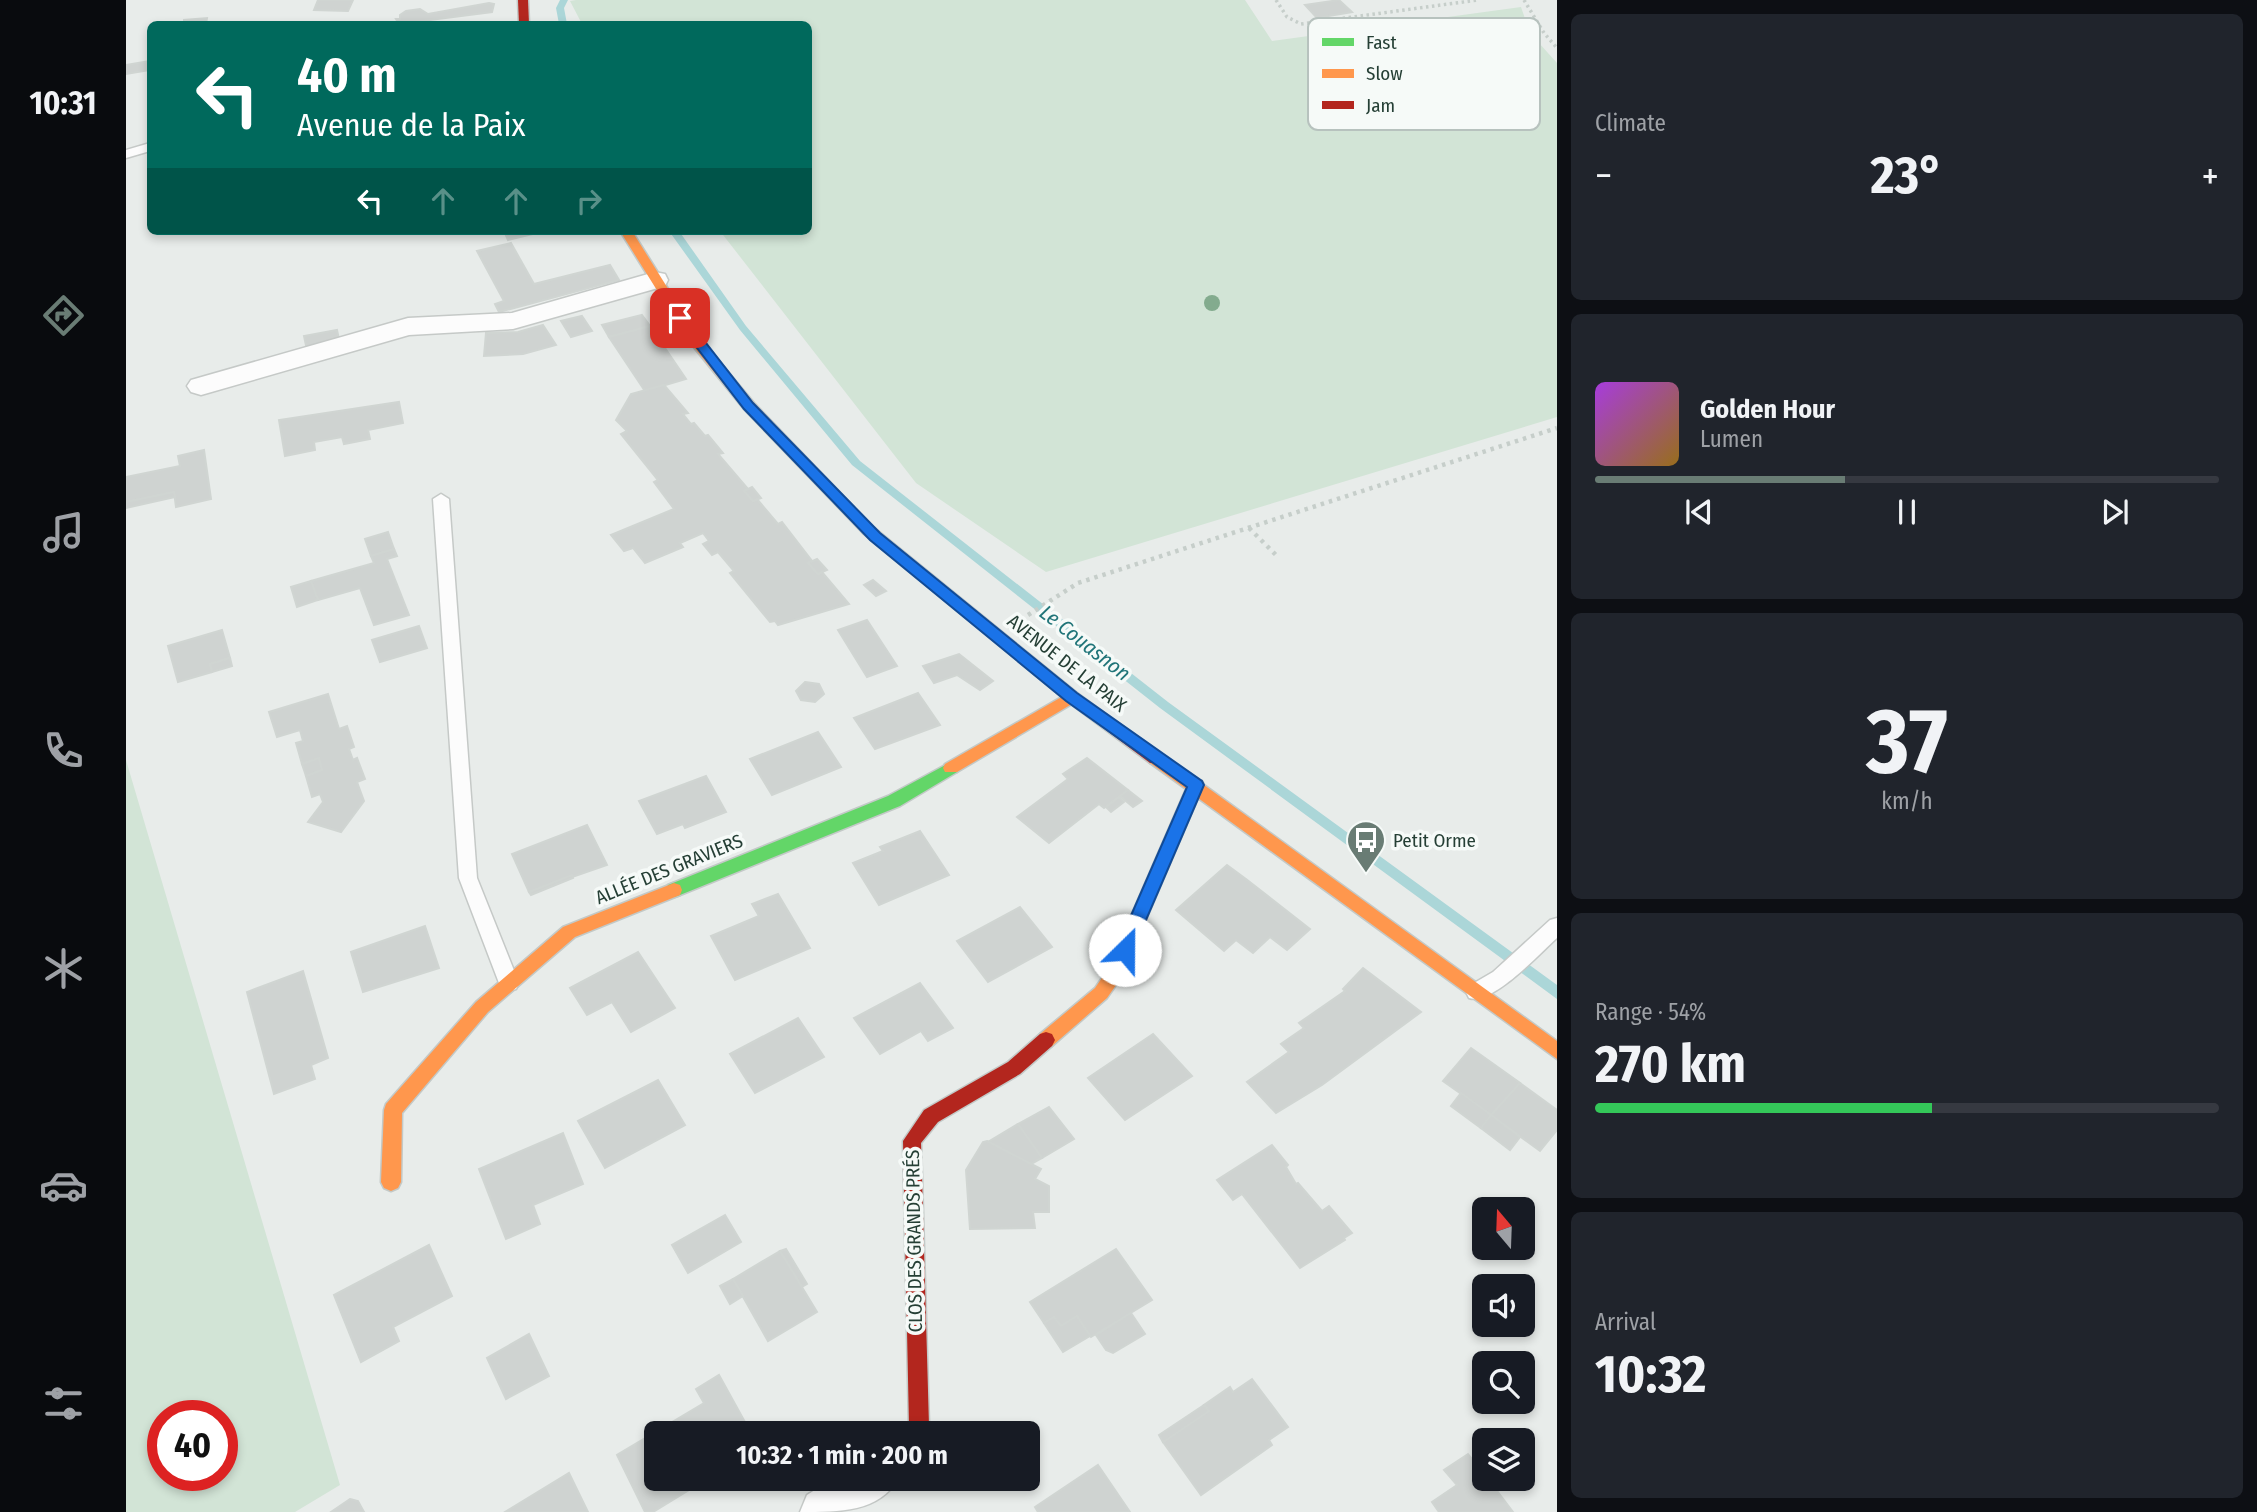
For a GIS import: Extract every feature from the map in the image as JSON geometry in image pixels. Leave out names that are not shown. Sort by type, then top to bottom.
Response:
[{"type":"main road","points":[[523,0],[524,21]]},
{"type":"main road","name":"AVENUE DE LA PAIX","points":[[628,235],[692,337],[749,406],[875,537],[1072,697],[1557,1051]]},
{"type":"main road","name":"ALLÉE DES GRAVIERS","points":[[391,1182],[393,1110],[482,1007],[569,932],[894,801],[1072,697]]},
{"type":"main road","name":"CLOS DES GRANDS PRÉS","points":[[919,1421],[912,1141],[931,1116],[1014,1068],[1101,993],[1115,973],[1196,785]]},
{"type":"street","points":[[201,386],[408,327],[513,321],[655,280]]},
{"type":"street","points":[[824,1512],[856,1491]]},
{"type":"lane","points":[[126,154],[147,147]]},
{"type":"lane","points":[[441,499],[468,878],[509,983]]},
{"type":"lane","points":[[1476,992],[1500,978],[1557,926]]},
{"type":"path","points":[[1276,0],[1287,17],[1301,24],[1308,23]]},
{"type":"path","points":[[1345,18],[1478,0]]},
{"type":"path","points":[[1524,0],[1535,18]]},
{"type":"path","points":[[1540,26],[1557,48]]},
{"type":"path","points":[[1021,620],[1078,583],[1557,428]]},
{"type":"path","points":[[1249,528],[1276,555]]},
{"type":"green space","points":[[1245,0],[1272,41],[1308,36],[1308,130],[1540,130],[1540,44],[1557,63],[1557,417],[1046,572],[916,483],[723,235],[812,235],[812,21],[580,21],[570,1]]},
{"type":"green space","points":[[1521,7],[1525,18],[1440,18]]},
{"type":"green space","points":[[126,760],[340,1485],[295,1512],[126,1512]]},
{"type":"building","points":[[318,0],[353,0],[348,11],[314,10]]},
{"type":"building","points":[[1339,0],[1352,12],[1317,18],[1305,5]]},
{"type":"building","points":[[494,4],[492,12],[422,21],[396,19],[400,19],[400,15],[406,11],[420,9],[428,14]]},
{"type":"building","points":[[207,18],[206,21],[184,20]]},
{"type":"building","points":[[147,62],[147,70],[126,74],[126,65]]},
{"type":"building","points":[[506,235],[529,235],[508,240]]},
{"type":"building","points":[[511,243],[534,284],[610,265],[619,280],[499,312],[495,304],[504,301],[477,251]]},
{"type":"building","points":[[642,315],[650,326],[609,337],[602,325]]},
{"type":"building","points":[[582,316],[592,331],[571,337],[561,321]]},
{"type":"building","points":[[543,325],[556,345],[523,354],[484,356],[486,333],[518,332]]},
{"type":"building","points":[[650,326],[686,379],[645,391],[609,337]]},
{"type":"building","points":[[337,330],[340,344],[307,350],[304,336]]},
{"type":"building","points":[[664,385],[688,413],[683,414],[691,424],[694,423],[705,436],[708,435],[723,453],[718,454],[748,489],[744,491],[753,501],[757,499],[778,524],[782,522],[812,561],[808,563],[818,574],[822,572],[849,604],[778,625],[775,621],[770,622],[730,573],[734,571],[718,552],[712,555],[703,544],[709,541],[703,533],[680,543],[683,547],[645,563],[633,548],[624,551],[611,535],[674,509],[654,482],[658,480],[621,434],[627,431],[616,420],[631,394]]},
{"type":"building","points":[[399,402],[403,423],[368,430],[370,439],[344,444],[342,437],[314,442],[315,450],[285,456],[279,420]]},
{"type":"building","points":[[204,450],[211,499],[176,507],[174,492],[126,502],[126,477],[180,466],[178,456]]},
{"type":"building","points":[[752,487],[761,498],[753,501],[744,491]]},
{"type":"building","points":[[174,492],[175,497],[126,508],[126,502]]},
{"type":"building","points":[[388,532],[394,549],[371,556],[365,539]]},
{"type":"building","points":[[394,549],[397,556],[387,559],[409,615],[374,625],[360,588],[318,600],[311,581],[374,563],[371,556]]},
{"type":"building","points":[[817,559],[827,570],[818,574],[808,563]]},
{"type":"building","points":[[873,580],[886,591],[876,596],[864,585]]},
{"type":"building","points":[[311,581],[318,600],[297,607],[291,587]]},
{"type":"building","points":[[867,620],[897,666],[867,677],[838,630]]},
{"type":"building","points":[[419,626],[427,648],[380,662],[372,640]]},
{"type":"building","points":[[222,630],[230,658],[210,664],[212,672],[178,682],[168,646]]},
{"type":"building","points":[[959,654],[993,681],[980,690],[957,675],[934,683],[923,666]]},
{"type":"building","points":[[230,658],[232,666],[212,672],[210,664]]},
{"type":"building","points":[[805,682],[819,684],[824,694],[815,702],[801,700],[796,691]]},
{"type":"building","points":[[918,693],[940,725],[875,749],[854,718]]},
{"type":"building","points":[[328,694],[339,729],[347,726],[354,747],[349,749],[353,760],[357,758],[365,779],[357,782],[364,801],[341,832],[308,822],[323,802],[320,794],[312,797],[306,776],[322,770],[319,758],[302,764],[296,743],[303,741],[300,730],[277,737],[269,712]]},
{"type":"building","points":[[818,732],[841,767],[772,795],[750,759]]},
{"type":"building","points":[[319,758],[322,770],[306,776],[302,764]]},
{"type":"building","points":[[1087,758],[1128,790],[1104,808],[1099,804],[1049,843],[1017,817],[1068,779],[1063,774]]},
{"type":"building","points":[[706,776],[726,812],[685,828],[683,824],[657,834],[639,801]]},
{"type":"building","points":[[1128,790],[1142,801],[1133,807],[1120,796]]},
{"type":"building","points":[[1119,797],[1124,802],[1111,812],[1106,807]]},
{"type":"building","points":[[587,825],[607,865],[529,892],[512,854]]},
{"type":"building","points":[[920,831],[949,875],[879,905],[853,863],[883,851],[880,847]]},
{"type":"building","points":[[1227,865],[1310,929],[1287,950],[1270,937],[1253,953],[1236,940],[1224,951],[1176,910]]},
{"type":"building","points":[[572,875],[573,878],[531,895],[529,892]]},
{"type":"building","points":[[778,894],[810,948],[735,980],[711,936],[759,916],[752,904]]},
{"type":"building","points":[[1020,907],[1052,947],[988,982],[957,941]]},
{"type":"building","points":[[425,926],[439,968],[363,992],[351,952]]},
{"type":"building","points":[[638,952],[675,1008],[631,1032],[612,1002],[587,1015],[570,988]]},
{"type":"building","points":[[1363,968],[1421,1012],[1322,1085],[1276,1113],[1247,1082],[1289,1052],[1281,1044],[1304,1028],[1299,1023],[1345,991],[1343,989]]},
{"type":"building","points":[[303,971],[328,1058],[311,1065],[315,1079],[274,1094],[247,992]]},
{"type":"building","points":[[920,983],[953,1028],[928,1041],[921,1031],[880,1054],[854,1018]]},
{"type":"building","points":[[798,1018],[824,1057],[755,1093],[730,1054]]},
{"type":"building","points":[[1153,1034],[1192,1076],[1125,1120],[1088,1078]]},
{"type":"building","points":[[1471,1048],[1520,1083],[1491,1115],[1443,1081]]},
{"type":"building","points":[[658,1080],[685,1125],[605,1168],[578,1121]]},
{"type":"building","points":[[1520,1083],[1557,1110],[1557,1130],[1540,1151],[1491,1115]]},
{"type":"building","points":[[1461,1093],[1491,1115],[1481,1128],[1451,1106]]},
{"type":"building","points":[[1049,1107],[1074,1139],[1042,1158],[1018,1124]]},
{"type":"building","points":[[1491,1115],[1520,1137],[1510,1150],[1481,1128]]},
{"type":"building","points":[[1018,1124],[1042,1158],[1031,1164],[988,1142]]},
{"type":"building","points":[[563,1133],[583,1184],[533,1205],[540,1224],[506,1239],[479,1169]]},
{"type":"building","points":[[987,1141],[1041,1169],[1035,1179],[1049,1186],[1049,1212],[1033,1212],[1035,1228],[970,1229],[966,1170],[983,1142]]},
{"type":"building","points":[[1272,1145],[1288,1165],[1286,1167],[1296,1184],[1298,1183],[1322,1211],[1329,1206],[1352,1233],[1300,1268],[1242,1194],[1233,1200],[1217,1180]]},
{"type":"building","points":[[725,1215],[741,1242],[688,1273],[672,1245]]},
{"type":"building","points":[[429,1245],[452,1296],[393,1327],[399,1341],[361,1362],[334,1295]]},
{"type":"building","points":[[786,1249],[807,1284],[802,1287],[780,1251]]},
{"type":"building","points":[[1116,1249],[1152,1300],[1091,1337],[1077,1316],[1061,1326],[1054,1317],[1044,1323],[1030,1302]]},
{"type":"building","points":[[780,1251],[817,1312],[768,1341],[733,1279]]},
{"type":"building","points":[[733,1279],[743,1296],[730,1304],[720,1286]]},
{"type":"building","points":[[1131,1313],[1145,1334],[1113,1353],[1106,1350],[1096,1335]]},
{"type":"building","points":[[1077,1316],[1090,1336],[1063,1352],[1044,1323],[1054,1317],[1061,1326]]},
{"type":"building","points":[[529,1334],[549,1376],[506,1399],[487,1358]]},
{"type":"building","points":[[719,1375],[744,1421],[674,1421],[704,1403],[696,1389]]},
{"type":"building","points":[[1252,1379],[1288,1427],[1269,1440],[1272,1445],[1201,1495],[1163,1442],[1209,1411],[1204,1405],[1230,1387],[1233,1392]]},
{"type":"building","points":[[1204,1405],[1209,1411],[1163,1442],[1159,1435]]},
{"type":"building","points":[[644,1439],[644,1491],[687,1491],[653,1512],[645,1512],[617,1455]]},
{"type":"building","points":[[1468,1454],[1472,1459],[1472,1491],[1497,1491],[1513,1512],[1439,1512],[1432,1502],[1457,1485],[1444,1470]]},
{"type":"building","points":[[1098,1465],[1130,1512],[1038,1512],[1035,1507]]},
{"type":"building","points":[[569,1473],[588,1512],[505,1512]]},
{"type":"building","points":[[350,1499],[358,1501],[364,1512],[331,1512]]},
{"type":"waterway","name":"Le Couasnon","points":[[562,21],[560,8],[564,0]]},
{"type":"waterway","name":"Le Couasnon","points":[[677,235],[743,328],[856,463],[1164,705],[1557,993]]},
{"type":"traffic: fast","points":[[674,890],[894,801],[951,768]]},
{"type":"traffic: slow","points":[[628,235],[692,337],[749,406],[868,530]]},
{"type":"traffic: slow","points":[[951,768],[1072,697]]},
{"type":"traffic: slow","points":[[1156,759],[1557,1051]]},
{"type":"traffic: slow","points":[[1046,1040],[1101,993],[1115,973],[1196,785]]},
{"type":"traffic: slow","points":[[391,1182],[393,1110],[482,1007],[569,932],[674,890]]},
{"type":"traffic: jam","points":[[523,0],[524,21]]},
{"type":"traffic: jam","points":[[868,530],[1072,697],[1156,759]]},
{"type":"traffic: jam","points":[[919,1421],[912,1141],[931,1116],[1014,1068],[1046,1040]]},
{"type":"place","name":"Petit Orme","points":[[1366,874]]},
{"type":"route","points":[[680,318],[692,337],[749,406],[875,537],[1072,697],[1196,785],[1125,950]]}]
